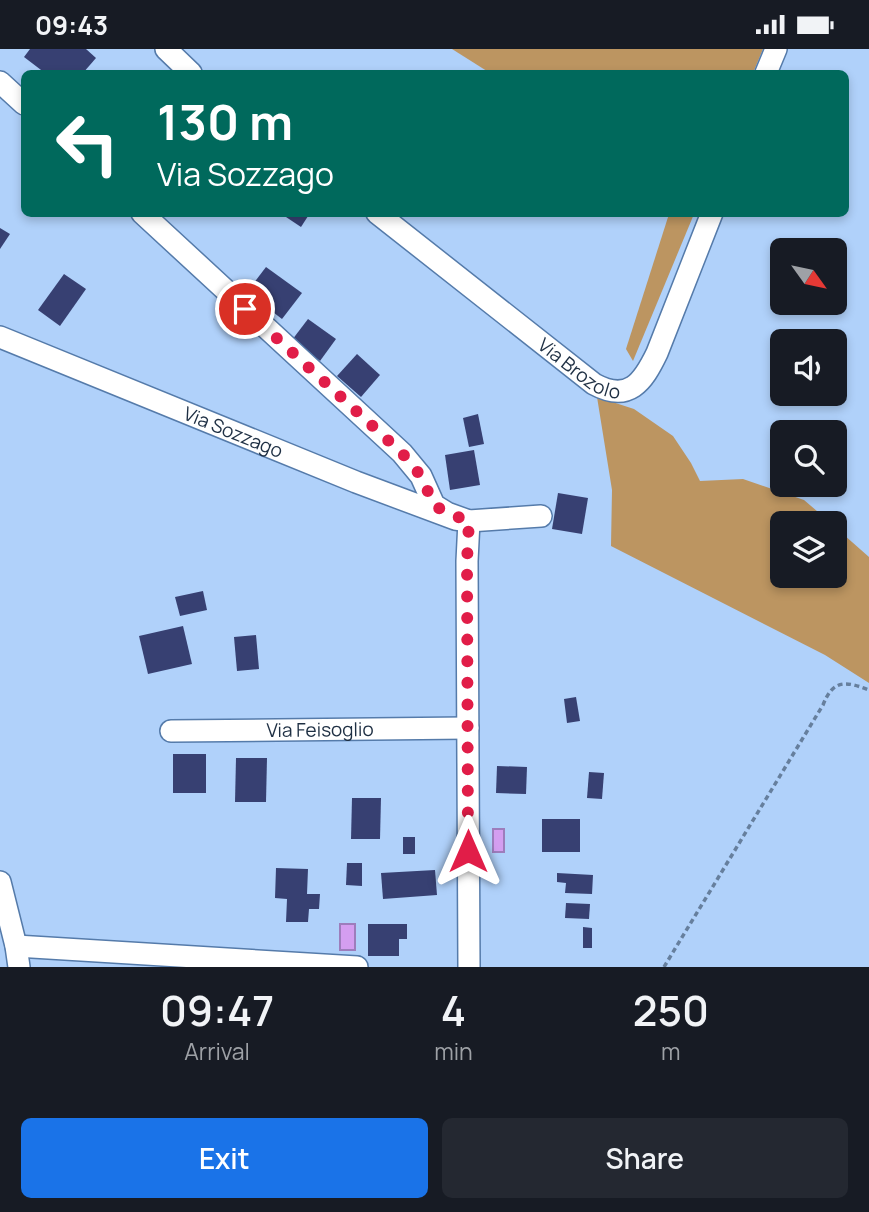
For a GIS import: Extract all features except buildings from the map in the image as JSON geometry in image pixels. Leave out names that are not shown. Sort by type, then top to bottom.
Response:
[{"type":"street","points":[[166,49],[188,70]]},
{"type":"street","points":[[767,70],[776,49]]},
{"type":"street","points":[[0,82],[21,101]]},
{"type":"street","name":"Via Sozzago","points":[[146,217],[402,453],[421,476],[434,505],[469,521]]},
{"type":"street","name":"Via Brozolo","points":[[382,217],[594,384],[610,391],[623,391],[638,384],[657,353],[710,217]]},
{"type":"street","name":"Via Sozzago","points":[[0,337],[356,482],[455,519],[469,521],[541,516]]},
{"type":"street","points":[[469,521],[469,967]]},
{"type":"street","name":"Via Feisoglio","points":[[171,731],[468,728]]},
{"type":"street","points":[[0,882],[17,956],[357,967]]},
{"type":"path","points":[[664,967],[817,716],[829,691],[839,685],[851,683],[869,690]]},
{"type":"shaded area","points":[[452,49],[763,49],[754,70],[485,70]]},
{"type":"shaded area","points":[[668,217],[693,217],[633,361],[626,349]]},
{"type":"shaded area","points":[[597,397],[634,409],[673,436],[700,481],[743,479],[770,488],[770,497],[795,497],[804,500],[817,511],[770,511],[770,588],[847,588],[847,538],[869,557],[869,683],[825,655],[611,546],[612,490]]},
{"type":"shaded area","points":[[493,829],[504,829],[504,852],[493,852]]},
{"type":"shaded area","points":[[340,924],[355,924],[355,950],[340,950]]},
{"type":"route","points":[[245,309],[402,453],[421,476],[434,505],[469,521],[468,851]]}]
